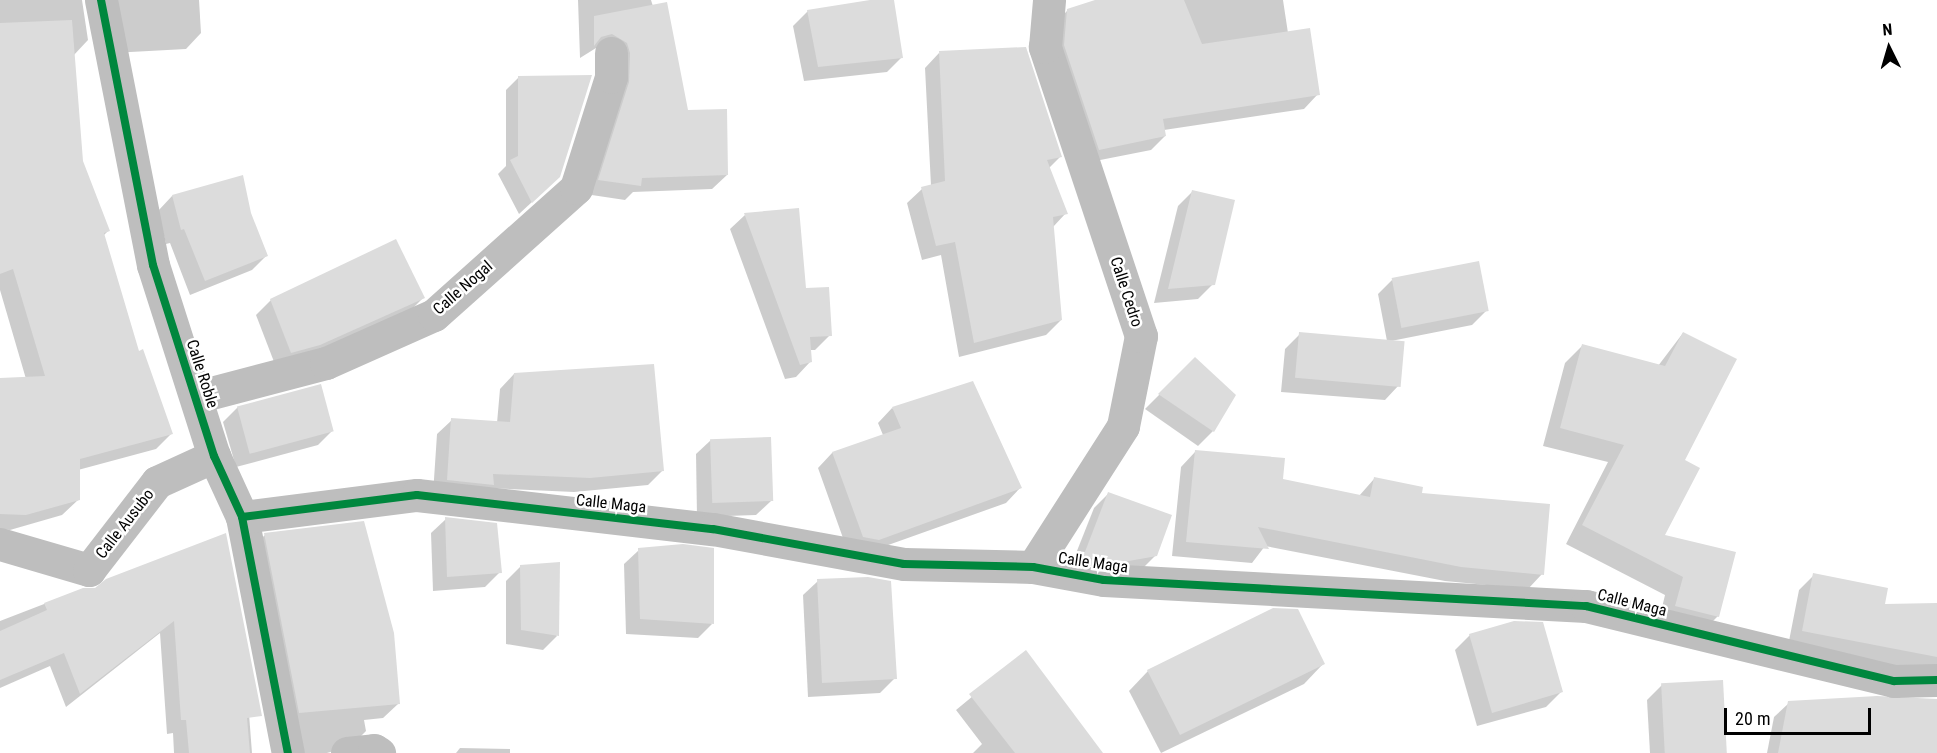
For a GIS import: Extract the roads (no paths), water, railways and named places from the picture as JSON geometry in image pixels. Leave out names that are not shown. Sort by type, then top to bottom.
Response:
[{"type":"street","name":"Calle Roble","points":[[101,0],[153,265],[214,456],[242,518],[288,753]]},
{"type":"street","name":"Calle Cedro","points":[[1033,567],[1123,426],[1141,336],[1045,47],[1049,0]]},
{"type":"street","name":"Calle Nogal","points":[[196,397],[326,363],[434,315],[576,188],[611,77],[611,53]]},
{"type":"street","name":"Calle Ausubo","points":[[0,544],[89,570],[157,482],[214,456]]},
{"type":"street","name":"Calle Maga","points":[[242,518],[417,495],[713,529],[904,564],[1033,567],[1104,580],[1586,606],[1894,681],[1937,680]]},
{"type":"street","points":[[347,753],[374,750],[379,753]]}]
